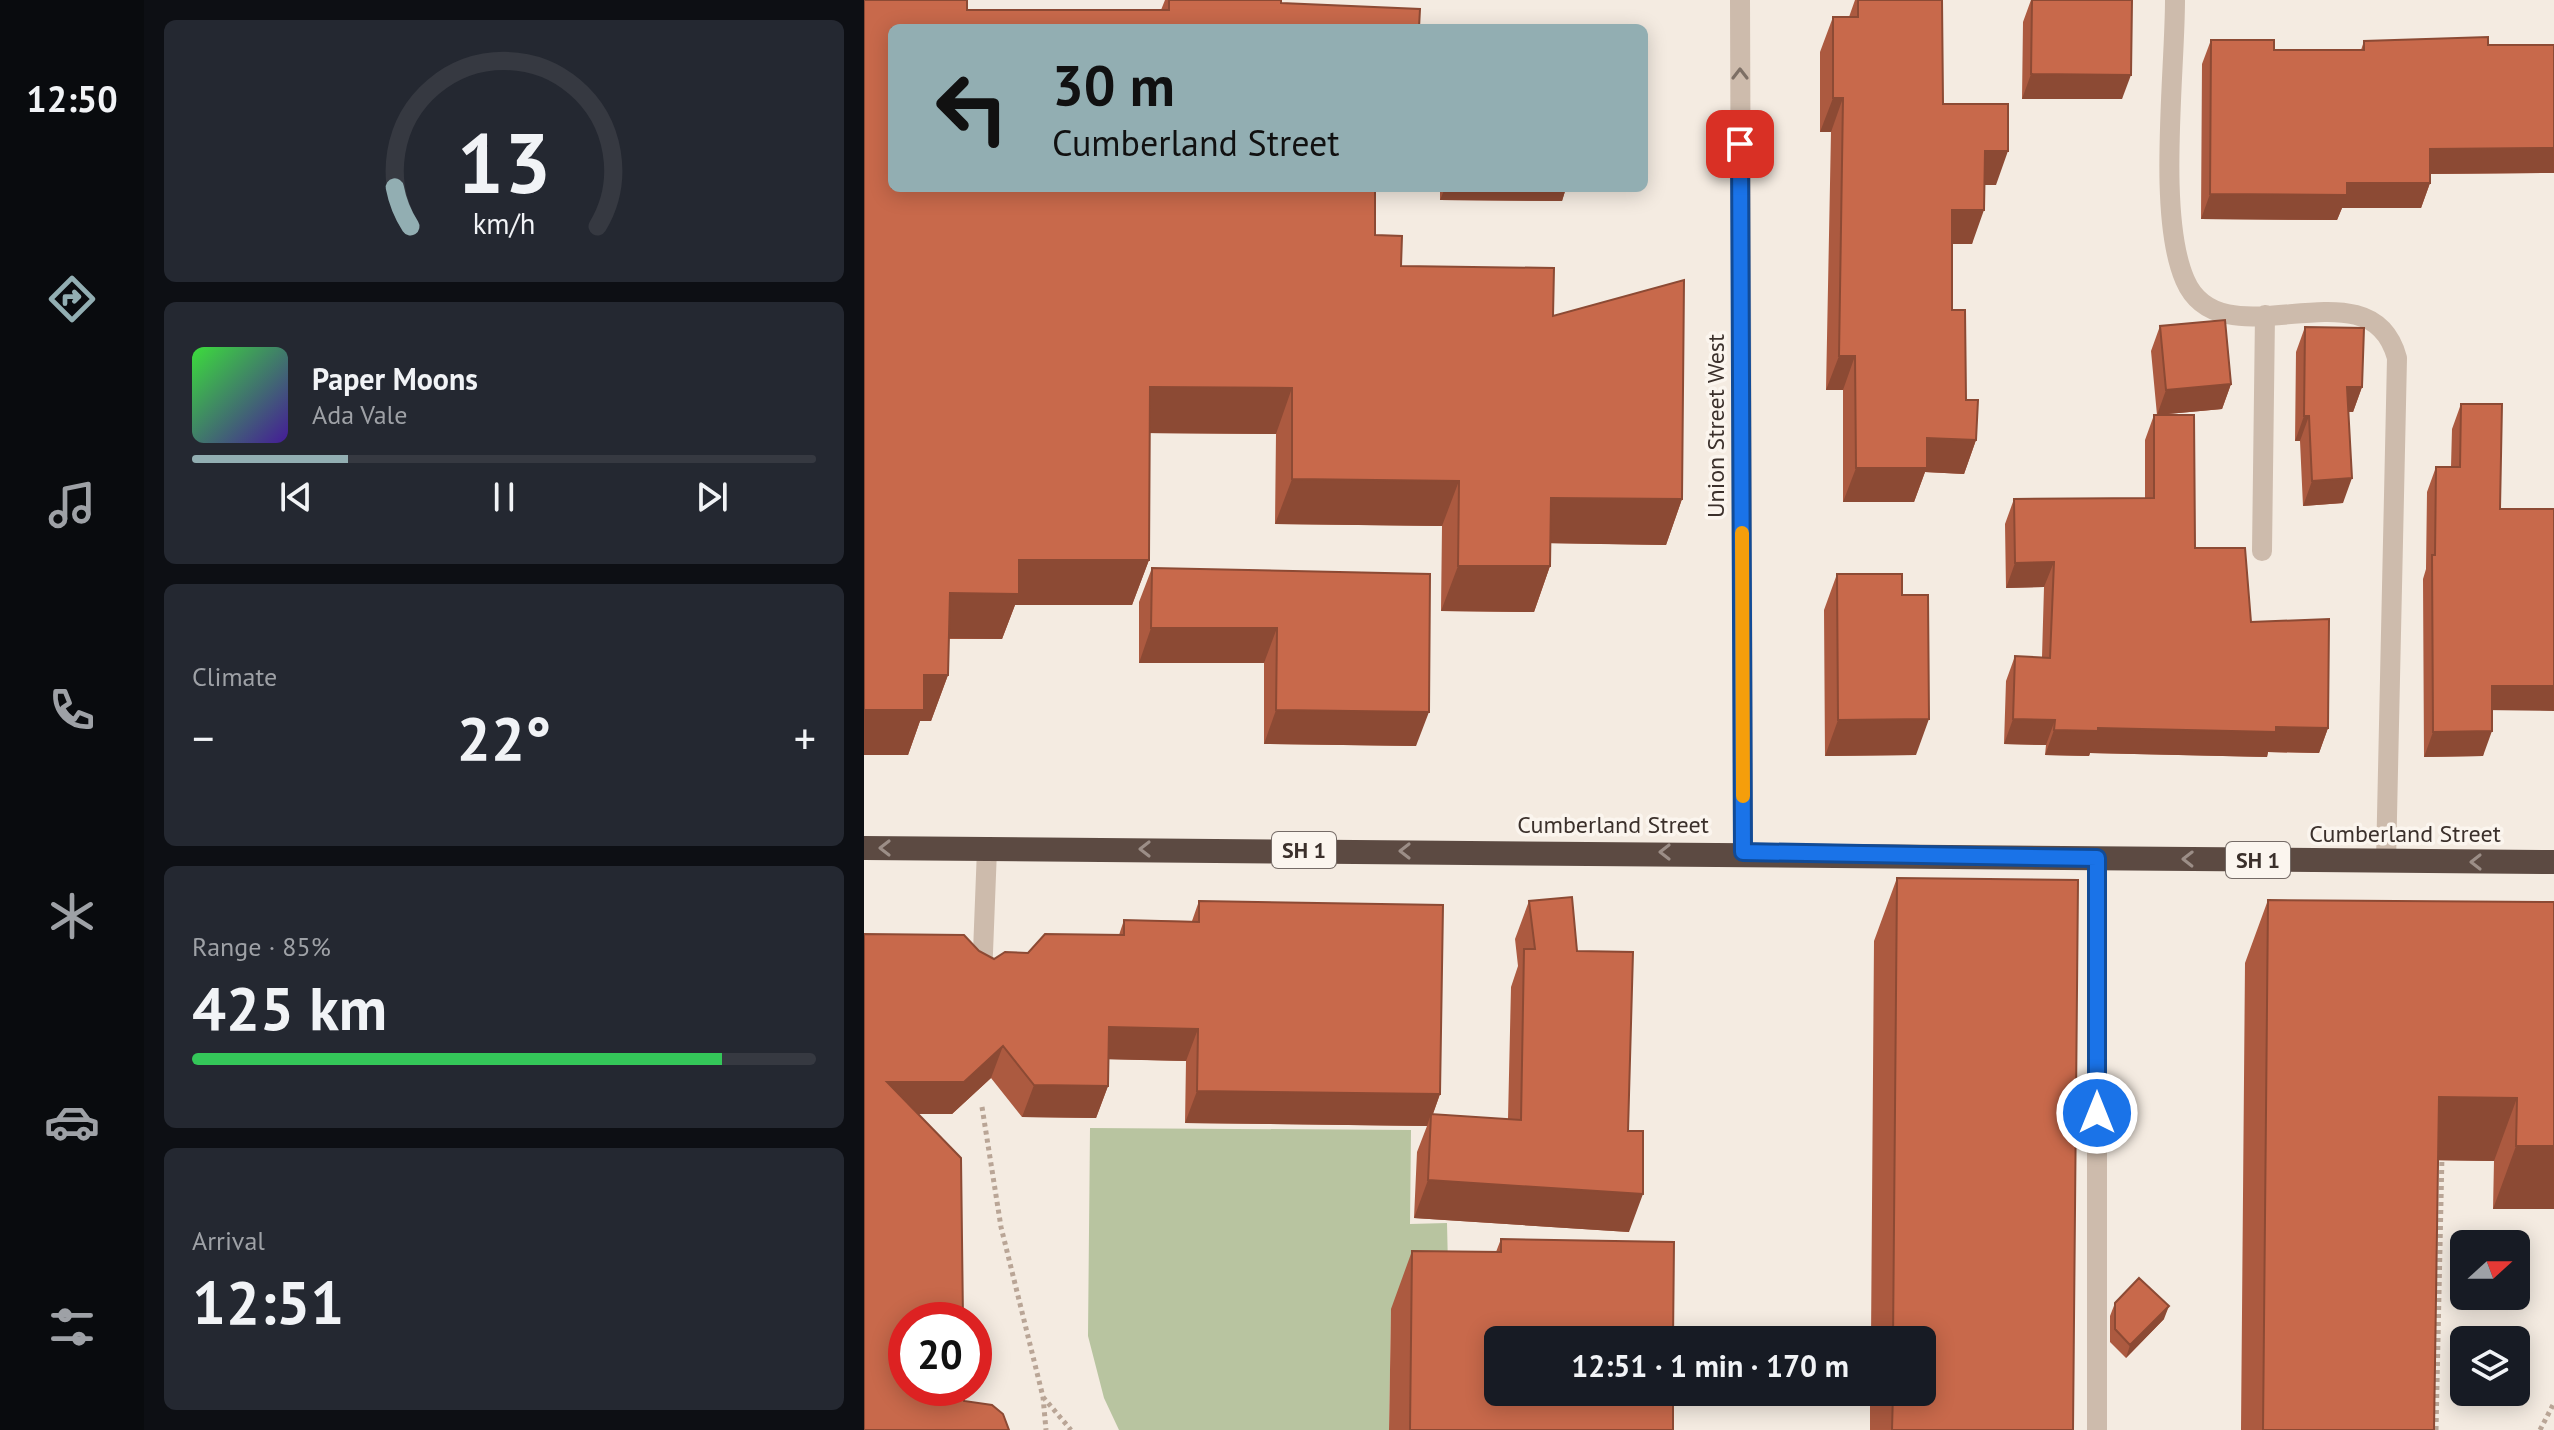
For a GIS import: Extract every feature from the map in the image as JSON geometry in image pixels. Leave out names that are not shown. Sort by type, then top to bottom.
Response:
[{"type":"highway","name":"Cumberland Street","points":[[864,848],[1743,852],[2554,862]]},
{"type":"street","name":"Union Street West","points":[[1740,0],[1743,852]]},
{"type":"street","points":[[2175,0],[2172,192],[2181,267],[2191,291],[2208,307],[2224,314],[2364,315],[2385,330],[2397,358],[2386,862]]},
{"type":"street","points":[[2262,551],[2265,315]]},
{"type":"street","points":[[982,978],[987,849]]},
{"type":"street","points":[[2097,858],[2097,1430]]},
{"type":"path","points":[[982,1107],[1001,1227],[1043,1397],[1046,1430]]},
{"type":"path","points":[[2436,1430],[2443,1143]]},
{"type":"path","points":[[1043,1397],[1071,1430]]},
{"type":"path","points":[[2540,1430],[2554,1403]]},
{"type":"green space","points":[[1090,1128],[1411,1130],[1410,1224],[1447,1223],[1449,1309],[1391,1310],[1389,1430],[1119,1430],[1104,1398],[1088,1336]]},
{"type":"building","points":[[864,0],[967,0],[967,10],[1169,10],[1169,0],[1281,0],[1281,3],[1420,9],[1419,24],[888,24],[888,192],[1375,192],[1375,235],[1402,236],[1401,266],[1554,268],[1553,316],[1684,280],[1682,499],[1551,498],[1550,566],[1458,566],[1459,481],[1292,479],[1292,388],[1150,387],[1149,560],[1019,560],[1019,594],[950,593],[948,675],[924,675],[924,710],[864,710]]},
{"type":"building","points":[[1858,0],[1942,0],[1943,104],[2008,104],[2008,151],[1985,151],[1984,210],[1952,210],[1952,310],[1965,310],[1966,400],[1978,400],[1976,440],[1927,438],[1927,468],[1856,468],[1855,356],[1839,356],[1843,98],[1833,98],[1833,17],[1858,17]]},
{"type":"building","points":[[2032,0],[2132,0],[2131,75],[2031,74]]},
{"type":"building","points":[[2488,37],[2488,45],[2554,45],[2554,148],[2430,149],[2430,183],[2347,183],[2347,195],[2210,194],[2211,40],[2274,40],[2274,50],[2364,50],[2364,41]]},
{"type":"building","points":[[2225,320],[2231,384],[2166,390],[2160,326]]},
{"type":"building","points":[[2305,327],[2364,328],[2362,387],[2347,387],[2352,478],[2312,481],[2309,416],[2304,416]]},
{"type":"building","points":[[2461,404],[2502,404],[2500,509],[2554,509],[2554,686],[2492,686],[2492,731],[2433,732],[2432,555],[2435,555],[2436,467],[2460,467]]},
{"type":"building","points":[[2154,415],[2194,415],[2195,548],[2245,548],[2251,622],[2329,619],[2328,728],[2276,727],[2276,732],[2054,730],[2055,720],[2013,719],[2015,656],[2050,658],[2054,562],[2015,563],[2014,499],[2154,498]]},
{"type":"building","points":[[1152,568],[1430,574],[1429,712],[1276,710],[1277,628],[1151,628]]},
{"type":"building","points":[[1837,574],[1902,574],[1902,595],[1928,595],[1929,719],[1838,720]]},
{"type":"building","points":[[1897,878],[2078,880],[2073,1430],[1892,1430],[1893,1406],[1936,1406],[1936,1326],[1893,1326]]},
{"type":"building","points":[[1572,897],[1577,951],[1633,952],[1628,1131],[1643,1131],[1643,1194],[1428,1180],[1431,1114],[1521,1120],[1524,949],[1535,949],[1529,901]]},
{"type":"building","points":[[2268,900],[2554,902],[2554,1146],[2516,1146],[2517,1098],[2439,1097],[2434,1430],[2263,1430]]},
{"type":"building","points":[[1199,901],[1443,905],[1440,1094],[1197,1091],[1198,1029],[1109,1027],[1108,1086],[1034,1085],[1003,1046],[964,1082],[887,1082],[961,1158],[963,1302],[888,1302],[888,1406],[992,1405],[1003,1414],[1009,1430],[864,1430],[864,934],[964,935],[979,951],[994,959],[1005,952],[1028,953],[1045,934],[1124,935],[1124,920],[1199,922]]},
{"type":"building","points":[[1501,1239],[1674,1242],[1673,1326],[1484,1326],[1484,1406],[1673,1406],[1673,1430],[1410,1430],[1412,1251],[1501,1252]]},
{"type":"building","points":[[2139,1278],[2169,1306],[2130,1345],[2115,1329],[2115,1303]]},
{"type":"slow traffic","points":[[1742,533],[1743,796]]},
{"type":"route","points":[[1740,144],[1743,852],[2097,858],[2097,1113]]}]
